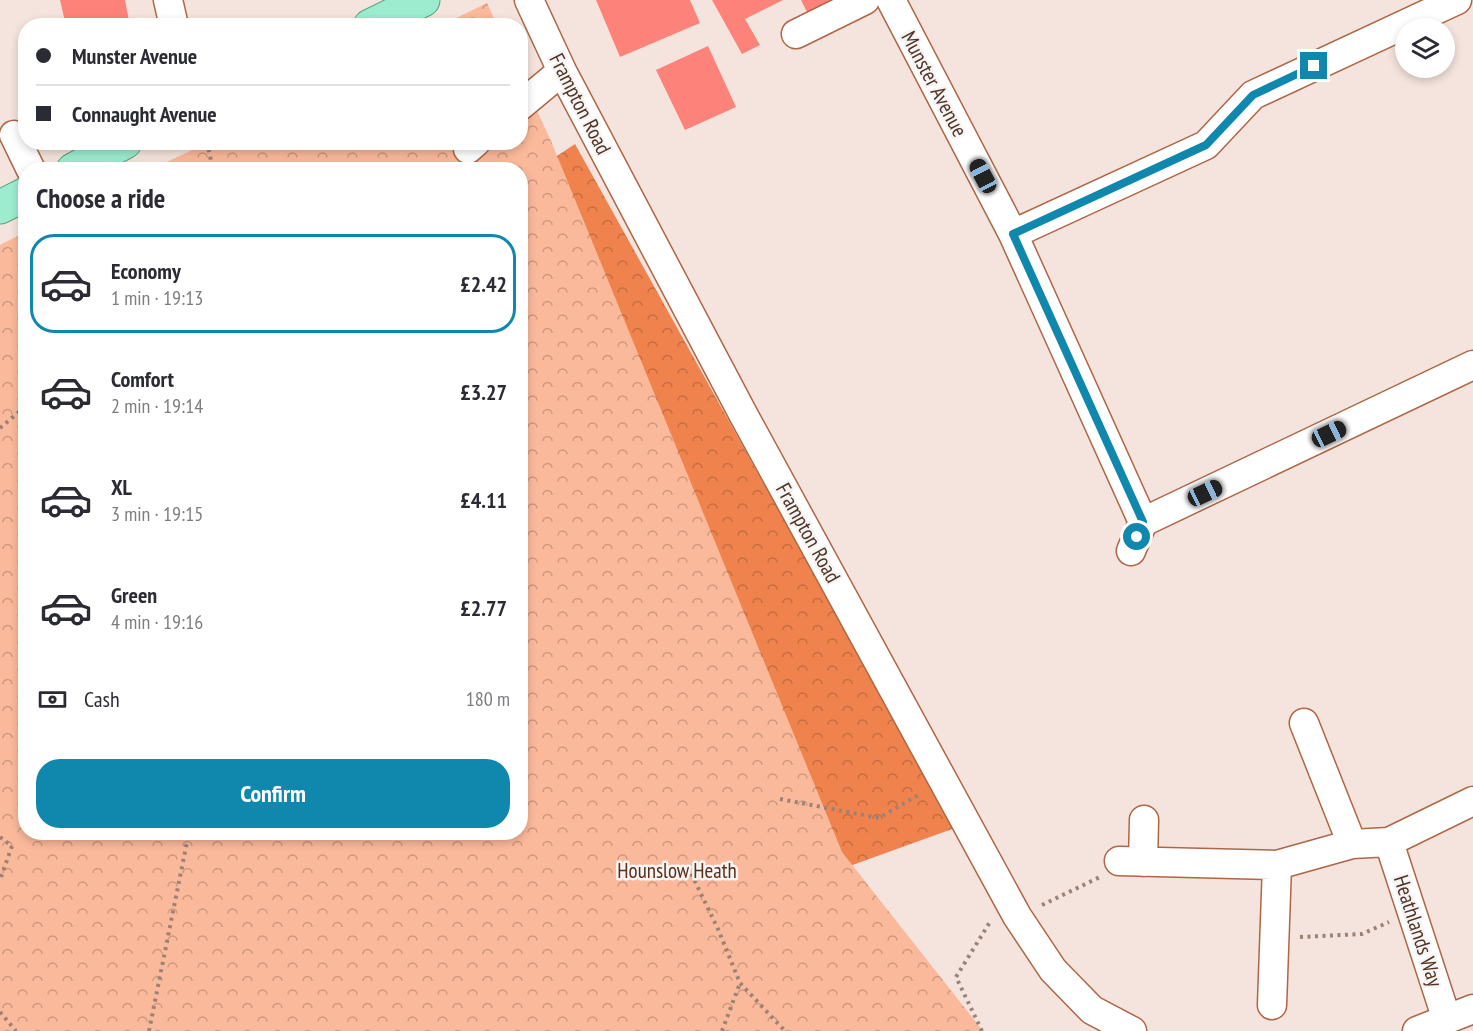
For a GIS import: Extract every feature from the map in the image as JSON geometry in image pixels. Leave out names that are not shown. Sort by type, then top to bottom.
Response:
[{"type":"main road","points":[[386,18],[423,0]]},
{"type":"main road","points":[[88,162],[110,150]]},
{"type":"main road","points":[[0,207],[18,198]]},
{"type":"street","points":[[168,0],[172,18]]},
{"type":"street","name":"Frampton Road","points":[[529,0],[562,71],[743,414],[1012,906],[1053,970],[1092,1010],[1132,1031]]},
{"type":"street","points":[[796,34],[865,0]]},
{"type":"street","name":"Munster Avenue","points":[[891,0],[1013,234],[1143,522]]},
{"type":"street","points":[[1013,234],[1206,145],[1253,95],[1457,0]]},
{"type":"street","points":[[528,99],[562,71]]},
{"type":"street","points":[[14,135],[18,143]]},
{"type":"street","points":[[1131,551],[1143,522],[1473,366]]},
{"type":"street","points":[[1304,723],[1352,844]]},
{"type":"street","points":[[1144,820],[1131,862],[1277,865],[1352,844],[1389,842],[1473,801]]},
{"type":"street","name":"Heathlands Way","points":[[1389,842],[1447,1020]]},
{"type":"street","points":[[1272,1005],[1277,865]]},
{"type":"street","points":[[1418,1031],[1473,1009]]},
{"type":"path","points":[[0,428],[18,413]]},
{"type":"path","points":[[780,799],[879,818],[943,780]]},
{"type":"path","points":[[0,837],[12,846],[0,880]]},
{"type":"path","points":[[149,1031],[187,840]]},
{"type":"path","points":[[982,1031],[956,977],[1012,906],[1096,879],[1131,862]]},
{"type":"path","points":[[688,867],[718,929],[740,983],[785,1031]]},
{"type":"path","points":[[1275,935],[1314,938],[1362,934],[1412,912]]},
{"type":"path","points":[[722,1031],[740,983]]},
{"type":"path","points":[[0,1011],[16,1031]]},
{"type":"green space","points":[[487,3],[494,18],[456,18]]},
{"type":"green space","name":"Hounslow Heath","points":[[528,91],[551,141],[842,852],[983,1031],[0,1031],[0,245],[18,236],[18,840],[528,840],[528,162],[167,162],[192,150],[528,150]]},
{"type":"green space","points":[[575,144],[955,828],[775,893],[305,1031],[688,867],[528,209],[528,175]]},
{"type":"building","points":[[60,0],[125,0],[128,18],[64,18]]},
{"type":"building","points":[[596,0],[690,0],[700,23],[620,57]]},
{"type":"building","points":[[712,0],[783,0],[745,19],[760,45],[742,54]]},
{"type":"building","points":[[801,0],[831,0],[807,12]]},
{"type":"building","points":[[708,46],[736,107],[685,130],[656,70]]},
{"type":"route","points":[[1137,537],[1143,522],[1013,234],[1206,145],[1253,95],[1314,66]]}]
